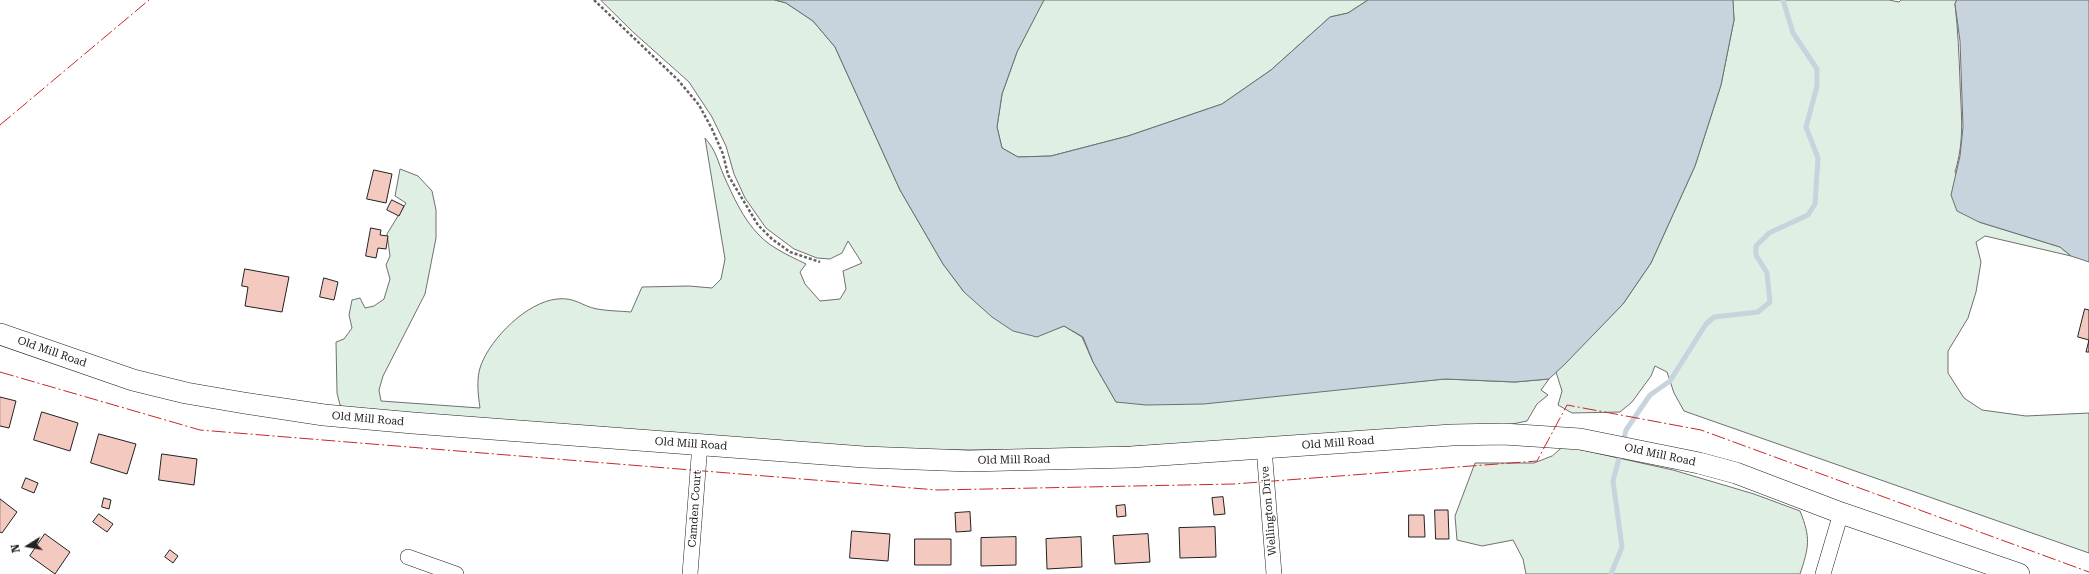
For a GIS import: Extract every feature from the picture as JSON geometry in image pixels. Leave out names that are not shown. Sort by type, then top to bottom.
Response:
[{"type":"street","name":"Old Mill Road","points":[[0,334],[133,380],[186,393],[324,415],[864,457],[969,461],[1131,457],[1452,435],[1503,434],[1580,439],[1664,455],[1736,473],[1841,513],[1962,553],[2019,574]]},
{"type":"street","name":"Camden Court","points":[[690,574],[700,444]]},
{"type":"street","name":"Wellington Drive","points":[[1264,448],[1274,574]]},
{"type":"street","points":[[1823,574],[1841,513]]},
{"type":"street","points":[[408,557],[456,574]]},
{"type":"path","points":[[594,0],[678,80],[699,105],[723,154],[728,175],[758,225],[772,239],[790,252],[820,262]]},
{"type":"green space","points":[[601,0],[775,0],[786,3],[813,21],[835,47],[900,190],[943,264],[964,292],[1037,336],[1064,326],[1082,337],[1093,362],[1116,402],[1379,385],[1445,379],[1515,382],[1549,379],[1541,390],[1548,395],[1537,404],[1527,421],[1503,426],[1070,450],[896,450],[346,409],[340,405],[337,393],[336,342],[344,339],[352,328],[349,315],[352,300],[360,298],[365,308],[374,306],[384,299],[390,279],[386,265],[390,256],[387,234],[406,203],[395,196],[400,169],[418,176],[432,191],[436,210],[436,238],[425,294],[383,376],[379,390],[381,401],[480,408],[478,375],[486,355],[502,333],[522,314],[546,302],[557,299],[569,299],[591,308],[631,312],[642,287],[689,286],[712,288],[721,279],[725,259],[705,138],[714,152],[739,207],[753,229],[775,248],[806,264],[800,272],[805,284],[820,301],[840,299],[846,289],[843,271],[862,263],[848,241],[842,253],[830,259],[817,258],[794,249],[766,228],[745,198],[734,174],[726,146],[712,117],[689,82],[633,32]]},
{"type":"green space","points":[[1044,0],[1368,0],[1348,13],[1330,17],[1271,70],[1222,104],[1128,136],[1051,156],[1018,157],[1002,148],[997,127],[1002,94],[1017,52]]},
{"type":"green space","points":[[1733,0],[1889,0],[1899,2],[1901,0],[1957,0],[1955,4],[1959,52],[1962,127],[1960,149],[1955,172],[1979,222],[2060,247],[2071,256],[1985,236],[1976,242],[1981,262],[1976,292],[1968,318],[1948,351],[1948,373],[1964,398],[1982,410],[2026,416],[2089,413],[2089,553],[1684,411],[1674,393],[1667,372],[1655,366],[1651,376],[1632,402],[1620,412],[1572,413],[1558,405],[1562,391],[1556,372],[1623,304],[1651,263],[1695,166],[1721,85],[1734,20]]},
{"type":"green space","points":[[1564,446],[1673,470],[1754,494],[1800,511],[1804,520],[1808,542],[1800,574],[1526,574],[1523,559],[1513,540],[1482,546],[1457,540],[1455,516],[1475,463],[1534,463],[1552,456]]},
{"type":"shaded area","points":[[775,0],[1044,0],[1017,52],[1002,94],[997,127],[1002,148],[1018,157],[1051,156],[1128,136],[1222,104],[1271,70],[1330,17],[1348,13],[1368,0],[1733,0],[1734,20],[1721,85],[1695,166],[1651,263],[1623,304],[1549,379],[1515,382],[1445,379],[1204,404],[1146,405],[1116,402],[1093,362],[1083,337],[1064,326],[1037,337],[1013,331],[992,317],[964,292],[943,264],[900,190],[835,47],[813,21],[786,3]]},
{"type":"shaded area","points":[[1957,0],[2089,0],[2089,262],[2071,256],[2060,247],[1979,222],[1957,211],[1951,195],[1960,156],[1963,127],[1960,41],[1955,4]]},
{"type":"building","points":[[374,170],[392,174],[386,203],[367,199]]},
{"type":"building","points":[[392,200],[404,206],[399,216],[387,210]]},
{"type":"building","points":[[371,228],[381,230],[380,235],[388,236],[386,249],[378,248],[376,258],[366,256]]},
{"type":"building","points":[[245,269],[289,277],[282,312],[245,306],[248,287],[242,286]]},
{"type":"building","points":[[324,278],[338,282],[334,300],[320,297]]},
{"type":"building","points":[[2085,309],[2089,310],[2089,340],[2078,337]]},
{"type":"building","points":[[2089,340],[2089,352],[2086,352]]},
{"type":"building","points":[[0,397],[16,401],[9,428],[0,426]]},
{"type":"building","points":[[42,412],[78,423],[70,451],[34,440]]},
{"type":"building","points":[[99,434],[136,444],[127,474],[91,463]]},
{"type":"building","points":[[162,454],[197,459],[194,485],[159,480]]},
{"type":"building","points":[[26,478],[38,483],[34,493],[22,488]]},
{"type":"building","points":[[1223,497],[1225,514],[1214,515],[1212,498]]},
{"type":"building","points":[[104,498],[111,500],[109,509],[102,507]]},
{"type":"building","points":[[0,499],[17,512],[2,533],[0,532]]},
{"type":"building","points":[[1125,505],[1126,516],[1117,517],[1116,506]]},
{"type":"building","points":[[1435,510],[1448,510],[1449,539],[1436,539]]},
{"type":"building","points":[[970,512],[971,531],[956,532],[955,513]]},
{"type":"building","points":[[99,514],[113,524],[107,532],[93,522]]},
{"type":"building","points":[[1409,515],[1424,515],[1425,537],[1409,537]]},
{"type":"building","points":[[1215,527],[1216,557],[1180,558],[1179,528]]},
{"type":"building","points":[[852,531],[890,534],[888,561],[850,558]]},
{"type":"building","points":[[45,534],[70,552],[55,574],[30,556]]},
{"type":"building","points":[[1148,534],[1150,562],[1115,564],[1113,536]]},
{"type":"building","points":[[1016,537],[1016,565],[981,566],[981,538]]},
{"type":"building","points":[[1081,537],[1082,567],[1047,569],[1046,539]]},
{"type":"building","points":[[915,539],[951,539],[951,565],[915,565]]},
{"type":"building","points":[[170,550],[178,556],[173,563],[165,557]]},
{"type":"waterway","points":[[1623,443],[1626,430],[1650,395],[1670,381],[1706,324],[1714,317],[1758,312],[1770,302],[1767,273],[1756,255],[1756,246],[1769,233],[1808,215],[1815,204],[1818,158],[1806,127],[1817,86],[1817,69],[1793,33],[1783,0]]},
{"type":"waterway","points":[[1611,574],[1622,547],[1613,481],[1621,451]]},
{"type":"power","points":[[0,125],[149,0]]},
{"type":"power","points":[[0,372],[200,430],[937,490],[1234,484],[1537,461],[1567,405],[1701,430],[2089,572]]}]
